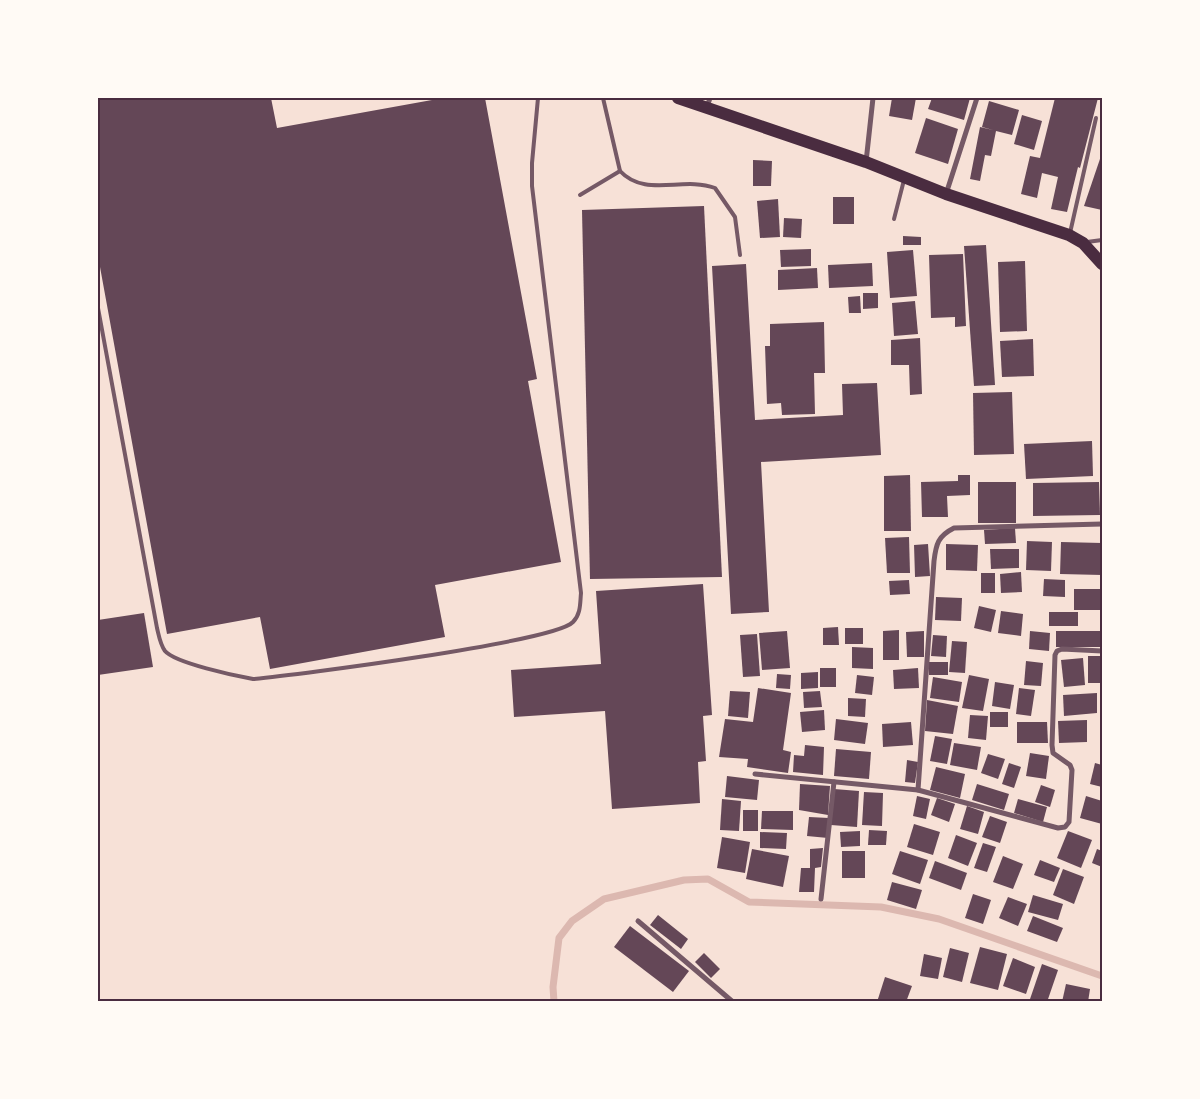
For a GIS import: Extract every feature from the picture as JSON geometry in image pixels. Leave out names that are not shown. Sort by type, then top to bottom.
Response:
[{"type":"main road","points":[[678,98],[708,103],[946,194],[1069,235],[1083,243],[1102,264]]},
{"type":"street","points":[[866,162],[873,98]]},
{"type":"street","points":[[946,194],[977,98]]},
{"type":"street","points":[[918,790],[936,543],[943,533],[954,528],[1102,524]]},
{"type":"street","points":[[755,774],[918,790],[1058,828],[1064,827],[1070,822],[1072,770],[1070,765],[1053,753],[1055,656],[1057,651],[1062,649],[1102,651]]},
{"type":"street","points":[[821,899],[834,782]]},
{"type":"street","points":[[638,921],[733,1002]]},
{"type":"lane","points":[[98,308],[157,628],[165,651],[175,658],[234,676],[254,679],[479,646],[558,630],[573,622],[579,612],[581,593],[532,186],[532,163],[538,98]]},
{"type":"lane","points":[[603,98],[620,171],[628,179],[641,185],[690,184],[715,188],[734,217],[740,255]]},
{"type":"lane","points":[[1069,235],[1096,118]]},
{"type":"lane","points":[[580,195],[620,171]]},
{"type":"lane","points":[[894,219],[904,178]]},
{"type":"lane","points":[[1083,243],[1102,240]]},
{"type":"building","points":[[98,98],[271,98],[277,128],[443,98],[485,98],[537,379],[528,381],[561,562],[435,585],[445,637],[270,669],[260,617],[167,634],[98,256]]},
{"type":"building","points":[[892,98],[916,98],[912,120],[889,116]]},
{"type":"building","points":[[932,98],[970,98],[964,120],[928,109]]},
{"type":"building","points":[[1055,98],[1098,98],[1067,212],[1051,209],[1058,177],[1042,173],[1037,198],[1021,194],[1030,156],[1040,158]]},
{"type":"building","points":[[989,101],[1019,110],[1012,135],[996,131],[991,156],[985,155],[980,181],[970,179],[980,127],[993,130],[982,127]]},
{"type":"building","points":[[1022,115],[1042,121],[1034,150],[1014,144]]},
{"type":"building","points":[[926,118],[958,129],[948,164],[915,153]]},
{"type":"building","points":[[1102,153],[1102,210],[1084,206]]},
{"type":"building","points":[[753,160],[772,161],[771,186],[753,186]]},
{"type":"building","points":[[833,197],[854,197],[854,224],[833,224]]},
{"type":"building","points":[[778,199],[780,237],[760,238],[757,201]]},
{"type":"building","points":[[704,206],[722,577],[590,579],[582,210]]},
{"type":"building","points":[[784,218],[802,219],[801,238],[783,237]]},
{"type":"building","points":[[903,236],[921,237],[921,245],[903,245]]},
{"type":"building","points":[[986,245],[995,385],[974,386],[964,246]]},
{"type":"building","points":[[811,249],[811,266],[781,267],[780,250]]},
{"type":"building","points":[[913,250],[917,296],[890,298],[887,252]]},
{"type":"building","points":[[963,254],[966,326],[955,327],[955,317],[931,318],[929,255]]},
{"type":"building","points":[[1025,261],[1027,331],[1000,332],[998,262]]},
{"type":"building","points":[[872,263],[873,286],[829,288],[828,265]]},
{"type":"building","points":[[746,264],[755,420],[843,415],[842,384],[877,383],[881,455],[761,462],[769,612],[731,614],[712,266]]},
{"type":"building","points":[[817,268],[818,288],[778,290],[778,270]]},
{"type":"building","points":[[863,293],[878,293],[878,308],[863,309]]},
{"type":"building","points":[[860,296],[861,313],[849,313],[848,297]]},
{"type":"building","points":[[915,301],[918,334],[894,336],[892,303]]},
{"type":"building","points":[[824,322],[825,373],[814,373],[815,414],[782,415],[781,403],[767,404],[765,346],[770,346],[770,324]]},
{"type":"building","points":[[920,338],[922,394],[910,395],[909,365],[891,365],[891,340]]},
{"type":"building","points":[[1033,339],[1034,376],[1002,377],[1000,341]]},
{"type":"building","points":[[1012,392],[1014,454],[974,455],[973,393]]},
{"type":"building","points":[[1092,441],[1093,476],[1026,479],[1024,444]]},
{"type":"building","points":[[910,475],[911,531],[884,531],[884,476]]},
{"type":"building","points":[[958,475],[970,475],[970,495],[947,496],[948,517],[922,517],[921,482],[958,481]]},
{"type":"building","points":[[978,482],[1016,482],[1016,523],[978,523]]},
{"type":"building","points":[[1099,482],[1100,515],[1033,516],[1033,483]]},
{"type":"building","points":[[1015,528],[1016,543],[985,544],[984,530]]},
{"type":"building","points":[[909,537],[910,573],[887,573],[885,538]]},
{"type":"building","points":[[1027,541],[1052,542],[1051,571],[1026,570]]},
{"type":"building","points":[[1061,542],[1102,543],[1102,575],[1060,574]]},
{"type":"building","points":[[928,544],[930,576],[915,577],[914,545]]},
{"type":"building","points":[[946,544],[978,545],[977,571],[946,570]]},
{"type":"building","points":[[990,549],[1019,549],[1019,568],[991,569]]},
{"type":"building","points":[[1021,572],[1022,592],[1001,593],[1000,574]]},
{"type":"building","points":[[981,573],[995,573],[995,593],[981,593]]},
{"type":"building","points":[[1044,579],[1065,580],[1065,597],[1043,596]]},
{"type":"building","points":[[909,580],[910,594],[890,595],[889,581]]},
{"type":"building","points":[[703,584],[712,715],[703,716],[706,761],[698,762],[700,803],[612,809],[605,711],[514,717],[511,670],[601,664],[596,591]]},
{"type":"building","points":[[1074,589],[1101,589],[1101,610],[1074,610]]},
{"type":"building","points":[[936,597],[962,598],[961,621],[935,620]]},
{"type":"building","points":[[979,606],[996,610],[991,632],[974,628]]},
{"type":"building","points":[[1001,611],[1023,614],[1021,636],[998,633]]},
{"type":"building","points":[[1049,612],[1078,612],[1078,626],[1049,626]]},
{"type":"building","points":[[144,613],[153,667],[98,675],[98,620]]},
{"type":"building","points":[[838,627],[839,645],[823,645],[823,628]]},
{"type":"building","points":[[845,628],[863,628],[863,644],[845,644]]},
{"type":"building","points":[[899,630],[899,660],[883,660],[883,631]]},
{"type":"building","points":[[787,631],[790,668],[762,670],[759,633]]},
{"type":"building","points":[[924,631],[924,657],[907,657],[906,632]]},
{"type":"building","points":[[1030,631],[1050,633],[1049,651],[1029,649]]},
{"type":"building","points":[[1056,631],[1102,631],[1102,647],[1056,647]]},
{"type":"building","points":[[757,634],[760,676],[743,677],[740,635]]},
{"type":"building","points":[[933,635],[947,636],[946,657],[931,656]]},
{"type":"building","points":[[952,641],[967,642],[965,673],[949,672]]},
{"type":"building","points":[[852,647],[873,648],[873,669],[852,668]]},
{"type":"building","points":[[1088,656],[1102,656],[1102,683],[1088,683]]},
{"type":"building","points":[[1083,658],[1085,685],[1064,687],[1061,660]]},
{"type":"building","points":[[1026,661],[1043,663],[1041,686],[1024,685]]},
{"type":"building","points":[[929,662],[948,662],[948,675],[929,675]]},
{"type":"building","points":[[820,668],[836,668],[836,687],[820,687]]},
{"type":"building","points":[[918,668],[919,688],[894,689],[893,670]]},
{"type":"building","points":[[818,672],[818,688],[801,689],[801,673]]},
{"type":"building","points":[[777,674],[791,675],[790,689],[776,688]]},
{"type":"building","points":[[857,675],[874,677],[872,695],[855,693]]},
{"type":"building","points":[[969,675],[989,679],[983,711],[962,708]]},
{"type":"building","points":[[933,677],[962,682],[959,702],[930,698]]},
{"type":"building","points":[[995,682],[1014,685],[1010,709],[992,706]]},
{"type":"building","points":[[758,688],[791,693],[783,750],[791,752],[788,773],[747,767],[748,759],[719,757],[725,719],[753,722]]},
{"type":"building","points":[[1019,688],[1035,690],[1031,716],[1016,714]]},
{"type":"building","points":[[730,691],[750,692],[748,718],[728,716]]},
{"type":"building","points":[[820,691],[822,707],[804,708],[803,692]]},
{"type":"building","points":[[1097,693],[1097,713],[1064,716],[1063,695]]},
{"type":"building","points":[[848,698],[866,699],[865,717],[848,716]]},
{"type":"building","points":[[927,700],[958,706],[953,734],[925,731]]},
{"type":"building","points":[[824,710],[825,730],[802,732],[800,712]]},
{"type":"building","points":[[990,712],[1008,712],[1008,727],[990,727]]},
{"type":"building","points":[[970,715],[988,716],[986,740],[968,738]]},
{"type":"building","points":[[836,719],[868,723],[865,744],[834,740]]},
{"type":"building","points":[[1087,720],[1087,742],[1059,743],[1058,721]]},
{"type":"building","points":[[911,722],[913,745],[883,747],[882,724]]},
{"type":"building","points":[[1017,722],[1047,722],[1048,743],[1017,743]]},
{"type":"building","points":[[935,736],[952,739],[947,764],[930,761]]},
{"type":"building","points":[[954,743],[981,747],[977,770],[950,765]]},
{"type":"building","points":[[805,745],[824,747],[823,775],[793,772],[794,755],[804,756]]},
{"type":"building","points":[[1100,746],[1102,746],[1102,761],[1100,761]]},
{"type":"building","points":[[836,749],[871,752],[869,779],[834,776]]},
{"type":"building","points":[[1030,753],[1049,756],[1046,779],[1026,776]]},
{"type":"building","points":[[988,754],[1005,759],[998,779],[981,773]]},
{"type":"building","points":[[907,760],[918,762],[915,783],[905,782]]},
{"type":"building","points":[[1009,763],[1021,767],[1014,788],[1002,784]]},
{"type":"building","points":[[1095,763],[1102,765],[1102,787],[1090,784]]},
{"type":"building","points":[[936,767],[965,774],[960,798],[930,790]]},
{"type":"building","points":[[727,776],[759,780],[757,800],[725,797]]},
{"type":"building","points":[[800,784],[830,786],[828,815],[799,810]]},
{"type":"building","points":[[977,784],[1009,794],[1004,810],[972,800]]},
{"type":"building","points":[[1041,785],[1055,790],[1050,807],[1035,802]]},
{"type":"building","points":[[834,789],[859,791],[857,827],[831,825]]},
{"type":"building","points":[[864,792],[883,793],[882,826],[862,825]]},
{"type":"building","points":[[917,796],[930,799],[926,819],[913,816]]},
{"type":"building","points":[[1086,796],[1102,801],[1102,824],[1080,818]]},
{"type":"building","points":[[937,798],[955,804],[949,822],[931,815]]},
{"type":"building","points":[[722,799],[741,801],[739,831],[720,830]]},
{"type":"building","points":[[1018,799],[1047,807],[1043,822],[1014,813]]},
{"type":"building","points":[[967,806],[984,812],[978,834],[960,829]]},
{"type":"building","points":[[743,810],[758,810],[758,831],[743,831]]},
{"type":"building","points":[[762,811],[793,811],[793,830],[761,829]]},
{"type":"building","points":[[990,816],[1007,822],[1000,843],[982,837]]},
{"type":"building","points":[[809,817],[829,818],[828,838],[807,836]]},
{"type":"building","points":[[914,824],[940,832],[933,855],[907,847]]},
{"type":"building","points":[[869,830],[887,831],[886,845],[868,845]]},
{"type":"building","points":[[860,831],[860,846],[841,847],[840,832]]},
{"type":"building","points":[[1068,831],[1092,840],[1081,868],[1057,858]]},
{"type":"building","points":[[760,832],[787,833],[786,849],[760,848]]},
{"type":"building","points":[[956,835],[977,843],[968,866],[948,858]]},
{"type":"building","points":[[722,837],[750,842],[745,873],[717,868]]},
{"type":"building","points":[[983,843],[996,847],[987,872],[974,868]]},
{"type":"building","points":[[823,848],[821,867],[815,868],[814,892],[799,892],[801,868],[810,868],[810,849]]},
{"type":"building","points":[[752,849],[789,856],[783,887],[746,879]]},
{"type":"building","points":[[1097,849],[1102,851],[1102,867],[1092,863]]},
{"type":"building","points":[[842,851],[865,851],[865,878],[842,878]]},
{"type":"building","points":[[900,851],[928,860],[920,884],[892,874]]},
{"type":"building","points":[[1003,856],[1023,864],[1013,889],[993,882]]},
{"type":"building","points":[[1040,860],[1060,868],[1054,882],[1034,875]]},
{"type":"building","points":[[935,861],[967,873],[961,890],[929,878]]},
{"type":"building","points":[[1063,869],[1084,877],[1074,904],[1053,895]]},
{"type":"building","points":[[892,882],[922,890],[916,909],[887,900]]},
{"type":"building","points":[[973,894],[991,900],[983,924],[965,918]]},
{"type":"building","points":[[1033,895],[1063,904],[1058,920],[1028,912]]},
{"type":"building","points":[[1008,897],[1027,904],[1018,926],[999,918]]},
{"type":"building","points":[[658,915],[688,939],[681,949],[650,925]]},
{"type":"building","points":[[1033,916],[1063,928],[1057,942],[1027,931]]},
{"type":"building","points":[[630,926],[689,971],[673,992],[614,947]]},
{"type":"building","points":[[980,947],[1007,954],[998,990],[970,983]]},
{"type":"building","points":[[950,948],[969,953],[962,982],[943,977]]},
{"type":"building","points":[[704,953],[720,969],[711,978],[695,962]]},
{"type":"building","points":[[924,954],[942,958],[938,979],[920,976]]},
{"type":"building","points":[[1013,958],[1035,967],[1026,994],[1003,986]]},
{"type":"building","points":[[1042,964],[1058,970],[1047,1002],[1029,1002]]},
{"type":"building","points":[[885,977],[912,986],[906,1002],[877,1002]]},
{"type":"building","points":[[1066,984],[1090,989],[1088,1002],[1062,1002]]},
{"type":"waterway","points":[[554,1002],[553,987],[559,938],[572,921],[604,899],[684,880],[708,879],[749,902],[881,907],[939,919],[1102,976]]}]
